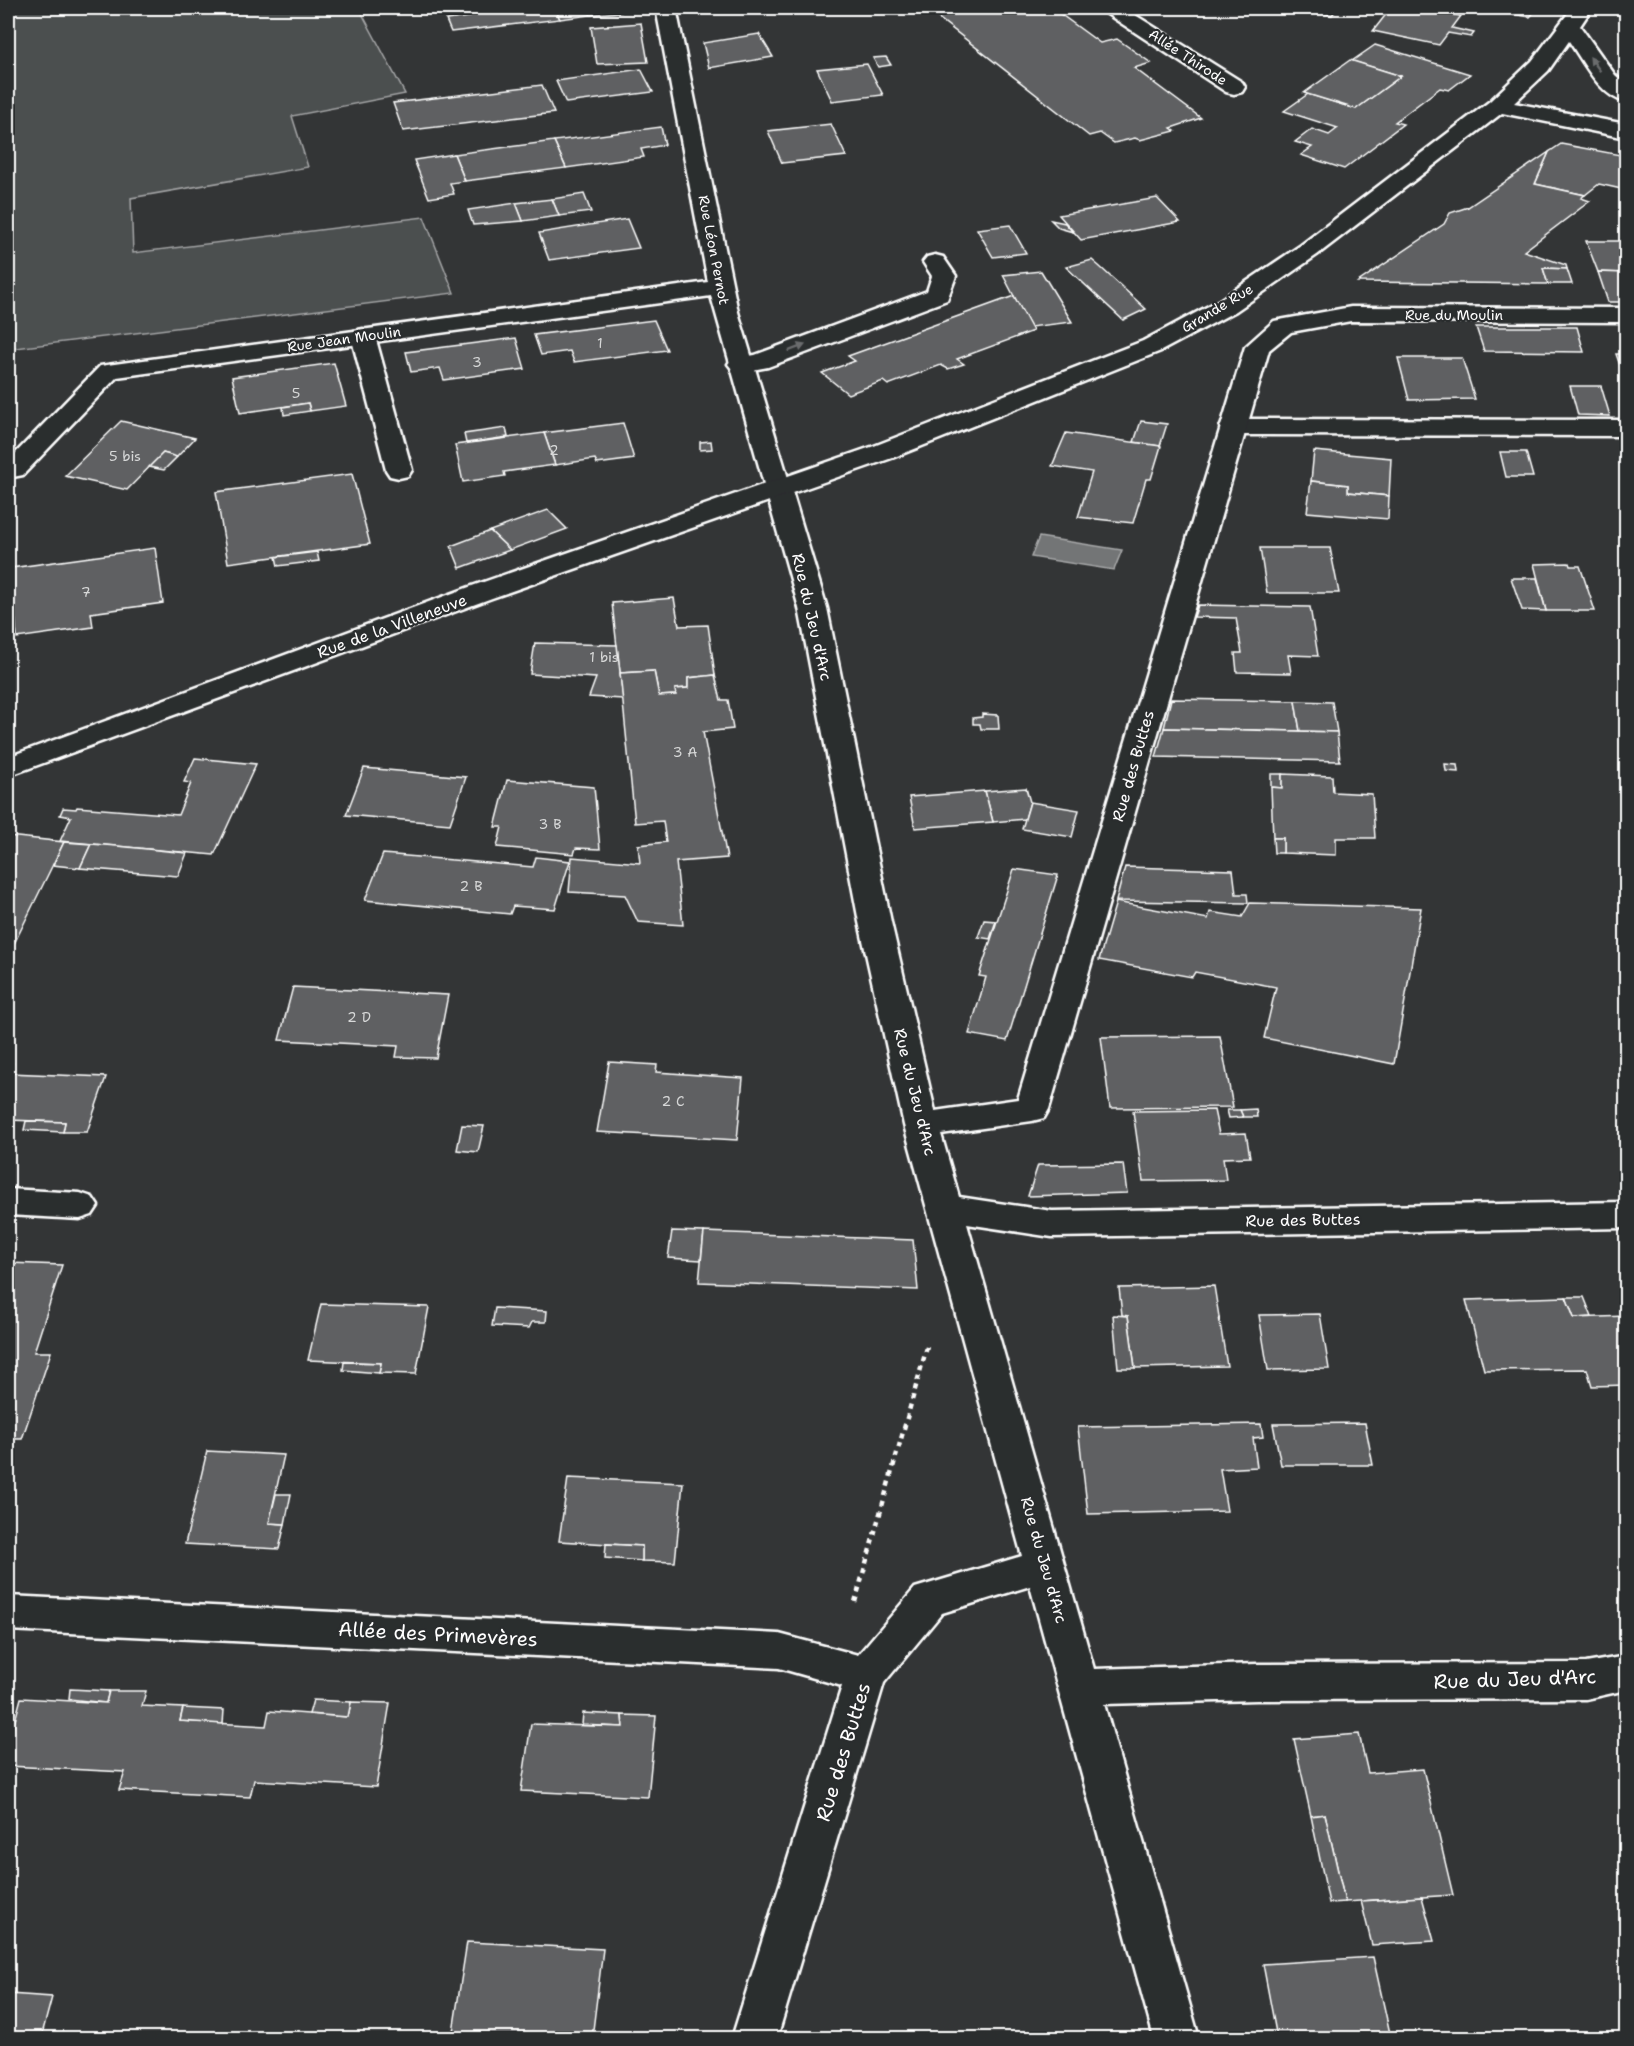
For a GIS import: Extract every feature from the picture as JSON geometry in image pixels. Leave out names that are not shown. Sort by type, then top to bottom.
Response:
[{"type":"street","name":"Rue Léon Pernot","points":[[666,8],[721,287],[778,489]]},
{"type":"street","name":"Allée Thirode","points":[[1111,8],[1234,87]]},
{"type":"street","name":"Grande Rue","points":[[778,489],[883,452],[1152,346],[1227,306],[1309,250],[1498,106],[1540,66],[1582,8]]},
{"type":"street","points":[[1569,26],[1607,80],[1626,96]]},
{"type":"street","points":[[1498,106],[1626,131]]},
{"type":"street","points":[[741,364],[759,362],[938,296],[944,276],[934,262]]},
{"type":"street","name":"Rue Jean Moulin","points":[[8,470],[14,469],[109,371],[721,287]]},
{"type":"street","name":"Rue du Moulin","points":[[1282,326],[1351,314],[1626,315]]},
{"type":"street","name":"Rue des Buttes","points":[[921,1125],[1032,1109],[1257,347],[1282,326]]},
{"type":"street","points":[[363,336],[399,470]]},
{"type":"street","points":[[1233,427],[1626,428]]},
{"type":"street","name":"Rue de la Villeneuve","points":[[8,767],[482,592],[778,489]]},
{"type":"street","name":"Rue du Jeu d'Arc","points":[[778,489],[813,608],[875,922],[921,1125],[1177,2038]]},
{"type":"street","points":[[8,1202],[80,1206]]},
{"type":"street","name":"Rue des Buttes","points":[[945,1208],[1052,1224],[1626,1215]]},
{"type":"street","name":"Rue des Buttes","points":[[755,2038],[852,1671],[930,1600],[1046,1565]]},
{"type":"street","name":"Allée des Primevères","points":[[8,1613],[779,1651],[852,1671]]},
{"type":"street","name":"Rue du Jeu d'Arc","points":[[1080,1688],[1257,1682],[1586,1681],[1626,1673]]},
{"type":"path","points":[[852,1671],[930,1335]]},
{"type":"shaded area","points":[[8,8],[359,8],[405,94],[292,116],[308,167],[131,198],[133,253],[424,217],[454,293],[8,349]]},
{"type":"shaded area","points":[[1039,537],[1122,550],[1114,570],[1031,557]]},
{"type":"building","points":[[466,8],[555,8],[560,19],[451,32],[446,20],[470,17]]},
{"type":"building","points":[[555,8],[587,8],[591,15],[560,19]]},
{"type":"building","points":[[587,8],[620,8],[621,12],[591,15]]},
{"type":"building","points":[[951,8],[1052,8],[1100,43],[1117,39],[1151,63],[1134,68],[1201,118],[1171,128],[1175,131],[1140,140],[1135,138],[1114,143],[1100,133],[1089,136],[936,16],[956,11]]},
{"type":"building","points":[[1319,8],[1338,8],[1332,15],[1316,12]]},
{"type":"building","points":[[1391,8],[1417,8],[1461,16],[1452,28],[1474,33],[1471,37],[1448,33],[1439,45],[1373,31]]},
{"type":"building","points":[[1479,8],[1538,8],[1530,17]]},
{"type":"building","points":[[1626,19],[1626,55],[1621,55]]},
{"type":"building","points":[[641,23],[648,62],[597,64],[591,27]]},
{"type":"building","points":[[759,34],[773,57],[709,68],[703,43]]},
{"type":"building","points":[[1375,45],[1470,74],[1449,90],[1440,88],[1395,122],[1403,124],[1344,169],[1301,155],[1312,147],[1295,142],[1312,129],[1329,135],[1338,128],[1284,111],[1308,94],[1356,109],[1401,76],[1352,61]]},
{"type":"building","points":[[886,57],[891,65],[878,67],[873,58]]},
{"type":"building","points":[[1350,60],[1401,76],[1356,109],[1304,93]]},
{"type":"building","points":[[867,64],[883,95],[832,101],[817,69]]},
{"type":"building","points":[[641,69],[653,92],[566,103],[556,81]]},
{"type":"building","points":[[542,85],[554,113],[403,131],[393,103]]},
{"type":"building","points":[[831,124],[846,156],[782,163],[768,131]]},
{"type":"building","points":[[661,127],[665,145],[641,149],[644,157],[566,168],[554,141]]},
{"type":"building","points":[[554,141],[566,168],[465,181],[454,154]]},
{"type":"building","points":[[1561,144],[1626,156],[1626,190],[1599,184],[1585,195],[1535,184],[1549,152]]},
{"type":"building","points":[[1549,152],[1535,184],[1585,195],[1581,198],[1590,201],[1524,251],[1566,265],[1567,269],[1543,268],[1548,284],[1358,282],[1444,224],[1450,213],[1468,207]]},
{"type":"building","points":[[454,154],[465,181],[450,183],[454,194],[429,198],[414,160]]},
{"type":"building","points":[[584,194],[591,212],[559,216],[552,199]]},
{"type":"building","points":[[1157,198],[1180,222],[1081,240],[1059,215]]},
{"type":"building","points":[[552,199],[559,216],[523,221],[516,203]]},
{"type":"building","points":[[516,203],[523,221],[473,225],[468,210]]},
{"type":"building","points":[[627,219],[639,248],[549,260],[539,233]]},
{"type":"building","points":[[1051,220],[1065,223],[1073,232],[1059,228]]},
{"type":"building","points":[[1010,225],[1026,253],[993,257],[977,229]]},
{"type":"building","points":[[1586,241],[1626,241],[1626,273],[1598,272]]},
{"type":"building","points":[[1092,260],[1146,309],[1123,320],[1066,267]]},
{"type":"building","points":[[1543,268],[1567,269],[1572,284],[1548,284]]},
{"type":"building","points":[[1041,271],[1072,322],[1030,327],[1003,275]]},
{"type":"building","points":[[1598,272],[1626,273],[1626,302],[1608,302]]},
{"type":"building","points":[[1014,296],[1033,331],[957,359],[964,364],[948,369],[941,365],[888,385],[883,381],[848,394],[822,373],[855,361],[848,356]]},
{"type":"building","points":[[654,320],[667,350],[574,362],[570,351],[541,355],[534,335]]},
{"type":"building","points":[[1476,327],[1577,327],[1584,352],[1484,351]]},
{"type":"building","points":[[516,338],[525,369],[444,380],[440,368],[411,372],[406,352]]},
{"type":"building","points":[[1616,354],[1626,354],[1626,382]]},
{"type":"building","points":[[1398,358],[1462,358],[1475,399],[1409,400]]},
{"type":"building","points":[[334,363],[346,406],[310,411],[308,403],[240,413],[232,377]]},
{"type":"building","points":[[1570,386],[1601,386],[1610,416],[1578,415]]},
{"type":"building","points":[[308,403],[310,411],[284,415],[283,407]]},
{"type":"building","points":[[121,421],[195,438],[177,457],[163,453],[127,490],[65,476]]},
{"type":"building","points":[[1141,421],[1167,424],[1160,446],[1134,442]]},
{"type":"building","points":[[623,423],[634,459],[597,464],[595,459],[555,465],[544,433]]},
{"type":"building","points":[[506,428],[508,437],[466,443],[464,434]]},
{"type":"building","points":[[544,433],[555,465],[504,472],[505,476],[463,482],[455,445]]},
{"type":"building","points":[[1066,433],[1161,446],[1151,479],[1146,479],[1133,523],[1078,517],[1092,472],[1052,466]]},
{"type":"building","points":[[711,441],[712,449],[700,450],[700,442]]},
{"type":"building","points":[[1314,451],[1391,458],[1389,496],[1348,492],[1348,485],[1311,481]]},
{"type":"building","points":[[1500,452],[1526,452],[1533,477],[1506,477]]},
{"type":"building","points":[[163,453],[177,457],[164,470],[149,467]]},
{"type":"building","points":[[352,474],[370,544],[228,563],[216,492]]},
{"type":"building","points":[[1311,481],[1348,485],[1348,492],[1389,496],[1388,519],[1307,512]]},
{"type":"building","points":[[548,510],[567,529],[510,550],[490,531]]},
{"type":"building","points":[[490,531],[510,550],[460,568],[451,546]]},
{"type":"building","points":[[155,548],[163,603],[91,613],[93,627],[17,638],[11,568]]},
{"type":"building","points":[[1260,548],[1330,548],[1339,593],[1267,593]]},
{"type":"building","points":[[317,552],[319,561],[278,566],[276,557]]},
{"type":"building","points":[[1569,563],[1570,566],[1580,566],[1595,611],[1546,611],[1534,564]]},
{"type":"building","points":[[1511,578],[1537,578],[1546,611],[1522,610]]},
{"type":"building","points":[[674,598],[679,626],[708,625],[715,675],[688,678],[688,688],[675,689],[676,695],[659,696],[654,671],[620,673],[612,603]]},
{"type":"building","points":[[1198,605],[1310,607],[1318,656],[1288,655],[1291,673],[1237,672],[1235,653],[1242,653],[1236,618],[1194,617]]},
{"type":"building","points":[[535,643],[617,645],[623,699],[589,697],[596,678],[530,674]]},
{"type":"building","points":[[654,671],[659,696],[676,695],[675,689],[688,688],[688,678],[715,675],[721,700],[728,700],[733,729],[703,732],[727,858],[676,862],[683,925],[638,922],[625,895],[569,892],[572,857],[640,863],[638,845],[666,842],[663,821],[635,823],[620,673]]},
{"type":"building","points":[[1171,699],[1295,701],[1300,731],[1164,728]]},
{"type":"building","points":[[1295,701],[1332,702],[1337,732],[1300,731]]},
{"type":"building","points":[[982,714],[998,715],[999,729],[981,729],[980,724],[973,724],[973,718],[982,717]]},
{"type":"building","points":[[1164,728],[1337,732],[1340,761],[1156,757]]},
{"type":"building","points":[[195,758],[256,764],[214,855],[60,841],[71,817],[60,815],[63,808],[76,809],[77,807],[178,815],[191,783],[184,782]]},
{"type":"building","points":[[1445,764],[1457,765],[1458,772],[1446,771]]},
{"type":"building","points":[[364,768],[466,777],[450,824],[346,815]]},
{"type":"building","points":[[1271,774],[1282,774],[1282,788],[1271,787]]},
{"type":"building","points":[[1282,774],[1332,776],[1333,792],[1372,794],[1375,838],[1336,838],[1336,855],[1283,853],[1283,838],[1273,838],[1271,787],[1282,788]]},
{"type":"building","points":[[507,780],[594,787],[600,849],[576,848],[574,854],[497,847],[502,827],[495,827]]},
{"type":"building","points":[[1026,788],[1030,802],[1025,819],[993,822],[985,791]]},
{"type":"building","points":[[985,791],[993,822],[915,828],[909,797]]},
{"type":"building","points":[[1030,802],[1079,810],[1072,837],[1022,829]]},
{"type":"building","points":[[8,836],[64,842],[8,956]]},
{"type":"building","points":[[1273,838],[1283,838],[1283,853],[1274,853]]},
{"type":"building","points":[[64,842],[91,844],[80,868],[53,865]]},
{"type":"building","points":[[91,844],[187,853],[178,876],[80,868]]},
{"type":"building","points":[[383,854],[533,867],[536,857],[570,861],[555,909],[513,906],[510,914],[365,900]]},
{"type":"building","points":[[1125,867],[1233,870],[1236,894],[1247,894],[1248,903],[1116,901]]},
{"type":"building","points":[[1014,869],[1058,875],[1007,1041],[969,1034],[986,977],[979,976]]},
{"type":"building","points":[[1116,902],[1208,919],[1210,912],[1242,917],[1250,903],[1421,908],[1394,1064],[1264,1038],[1276,987],[1195,972],[1192,977],[1099,960]]},
{"type":"building","points":[[984,920],[996,921],[990,939],[978,937]]},
{"type":"building","points":[[293,987],[448,995],[436,1058],[396,1057],[398,1046],[279,1040]]},
{"type":"building","points":[[1220,1036],[1233,1107],[1110,1108],[1101,1037]]},
{"type":"building","points":[[609,1062],[657,1065],[656,1072],[743,1078],[737,1140],[597,1132]]},
{"type":"building","points":[[8,1063],[13,1063],[9,1073],[106,1077],[87,1132],[63,1132],[65,1122],[8,1120]]},
{"type":"building","points":[[1256,1109],[1257,1117],[1243,1117],[1240,1110]]},
{"type":"building","points":[[1214,1110],[1219,1134],[1246,1133],[1250,1157],[1223,1158],[1226,1180],[1143,1181],[1133,1111]]},
{"type":"building","points":[[1227,1110],[1240,1110],[1243,1117],[1229,1118]]},
{"type":"building","points":[[26,1121],[65,1122],[63,1132],[24,1130]]},
{"type":"building","points":[[462,1125],[484,1126],[478,1152],[457,1150]]},
{"type":"building","points":[[1123,1164],[1127,1193],[1028,1196],[1038,1165]]},
{"type":"building","points":[[672,1231],[704,1232],[701,1260],[668,1258]]},
{"type":"building","points":[[704,1232],[913,1240],[918,1290],[699,1282]]},
{"type":"building","points":[[8,1263],[62,1265],[34,1352],[51,1352],[22,1439],[8,1439]]},
{"type":"building","points":[[1214,1286],[1227,1366],[1135,1368],[1128,1316],[1122,1315],[1119,1288]]},
{"type":"building","points":[[1566,1297],[1584,1297],[1592,1317],[1574,1318]]},
{"type":"building","points":[[1566,1297],[1574,1318],[1626,1316],[1626,1385],[1592,1386],[1587,1369],[1484,1370],[1466,1300]]},
{"type":"building","points":[[321,1304],[429,1307],[416,1374],[379,1373],[381,1363],[308,1360]]},
{"type":"building","points":[[495,1308],[547,1311],[546,1322],[532,1322],[529,1328],[492,1326]]},
{"type":"building","points":[[1320,1314],[1329,1369],[1268,1370],[1259,1315]]},
{"type":"building","points":[[1113,1315],[1128,1316],[1135,1368],[1118,1368]]},
{"type":"building","points":[[344,1362],[381,1363],[379,1373],[343,1370]]},
{"type":"building","points":[[1365,1423],[1373,1465],[1281,1465],[1273,1424]]},
{"type":"building","points":[[1261,1424],[1263,1437],[1253,1438],[1257,1467],[1220,1469],[1227,1511],[1088,1514],[1078,1427]]},
{"type":"building","points":[[207,1451],[284,1455],[269,1523],[285,1524],[279,1549],[185,1544]]},
{"type":"building","points":[[568,1478],[683,1483],[675,1562],[642,1561],[642,1546],[559,1541]]},
{"type":"building","points":[[276,1494],[291,1494],[285,1524],[269,1523]]},
{"type":"building","points":[[606,1544],[642,1546],[642,1561],[605,1558]]},
{"type":"building","points":[[70,1689],[109,1691],[106,1703],[69,1699]]},
{"type":"building","points":[[109,1691],[146,1691],[142,1706],[183,1708],[180,1721],[266,1726],[269,1711],[348,1717],[351,1702],[390,1703],[376,1787],[254,1780],[250,1797],[119,1790],[125,1772],[8,1766],[8,1747],[21,1698],[106,1703]]},
{"type":"building","points":[[313,1700],[351,1702],[348,1717],[309,1714]]},
{"type":"building","points":[[183,1708],[224,1710],[223,1724],[180,1721]]},
{"type":"building","points":[[583,1713],[622,1715],[623,1727],[582,1725]]},
{"type":"building","points":[[622,1715],[656,1716],[648,1797],[521,1791],[531,1724],[623,1727]]},
{"type":"building","points":[[1359,1734],[1368,1773],[1423,1769],[1453,1895],[1345,1902],[1325,1814],[1311,1816],[1294,1739]]},
{"type":"building","points":[[1325,1814],[1345,1902],[1329,1903],[1311,1816]]},
{"type":"building","points":[[1422,1897],[1434,1941],[1372,1945],[1361,1901]]},
{"type":"building","points":[[467,1942],[603,1949],[592,2038],[452,2038]]},
{"type":"building","points":[[1373,1957],[1391,2038],[1277,2038],[1263,1964]]},
{"type":"building","points":[[9,1994],[52,1997],[41,2038],[8,2038]]}]
